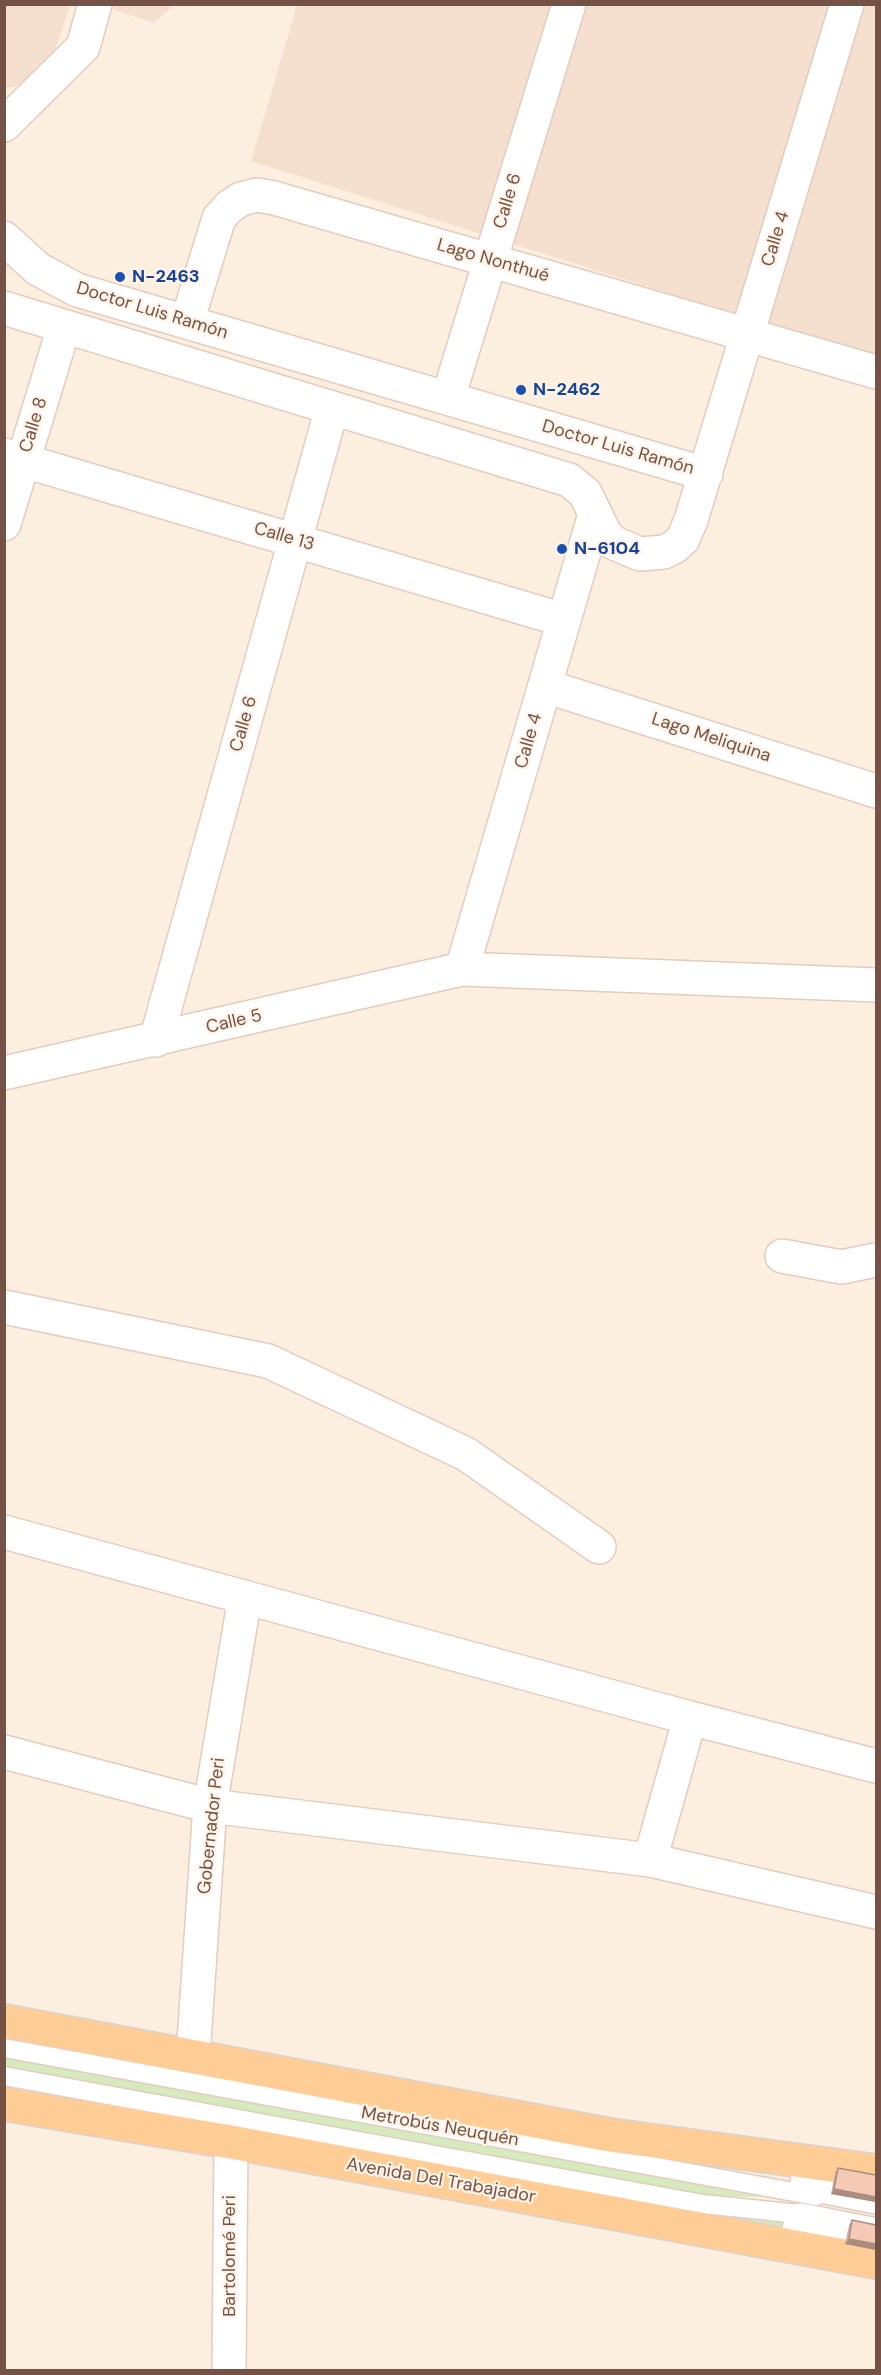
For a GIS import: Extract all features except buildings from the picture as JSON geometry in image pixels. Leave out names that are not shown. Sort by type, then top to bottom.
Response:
[{"type":"main road","points":[[4,2021],[610,2135],[876,2170]]},
{"type":"main road","name":"Avenida Del Trabajador","points":[[4,2104],[231,2142],[876,2262]]},
{"type":"street","points":[[4,125],[83,47],[94,4]]},
{"type":"street","name":"Calle 6","points":[[448,398],[569,4]]},
{"type":"street","name":"Calle 4","points":[[706,474],[847,4]]},
{"type":"street","name":"Lago Nonthué","points":[[187,322],[219,218],[241,199],[256,195],[274,198],[876,372]]},
{"type":"street","name":"Doctor Luis Ramón","points":[[4,238],[38,269],[77,290],[706,474],[687,531],[674,547],[664,552],[640,554],[614,543],[605,534],[585,493],[569,480],[4,308]]},
{"type":"street","name":"Calle 8","points":[[4,524],[14,458],[64,327]]},
{"type":"street","name":"Calle 6","points":[[156,1040],[332,408]]},
{"type":"street","name":"Calle 13","points":[[14,458],[564,620]]},
{"type":"street","name":"Calle 4","points":[[462,969],[595,514]]},
{"type":"street","name":"Lago Meliquina","points":[[545,686],[876,791]]},
{"type":"street","name":"Calle 5","points":[[4,1072],[156,1040],[462,969],[876,985]]},
{"type":"street","points":[[782,1256],[841,1267],[876,1260]]},
{"type":"street","points":[[4,1307],[268,1361],[466,1454],[599,1547]]},
{"type":"street","points":[[4,1532],[690,1718],[876,1766]]},
{"type":"street","name":"Gobernador Peri","points":[[193,2056],[210,1806],[245,1597]]},
{"type":"street","points":[[650,1860],[690,1718]]},
{"type":"street","points":[[4,1752],[210,1806],[650,1860],[876,1912]]},
{"type":"street","name":"Bartolomé Peri","points":[[229,2370],[231,2142]]},
{"type":"street","points":[[876,2181],[810,2168],[807,2183],[876,2197]]},
{"type":"street","points":[[876,2235],[801,2220],[798,2235],[876,2250]]},
{"type":"lane","name":"Metrobús Neuquén","points":[[4,2048],[876,2207]]},
{"type":"lane","name":"Metrobús Neuquén","points":[[4,2076],[703,2204],[798,2213],[876,2227]]},
{"type":"shaded area","points":[[5,5],[70,5],[50,66],[15,87],[5,88]]},
{"type":"shaded area","points":[[100,5],[174,5],[154,23]]},
{"type":"shaded area","points":[[297,5],[876,5],[876,359],[251,161]]},
{"type":"green space","points":[[4,2055],[763,2197],[708,2196],[5,2070]]},
{"type":"green space","points":[[672,2209],[784,2218],[798,2235]]},
{"type":"place","name":"N-2463","points":[[120,277]]},
{"type":"place","name":"N-2462","points":[[521,390]]},
{"type":"place","name":"N-6104","points":[[562,549]]}]
